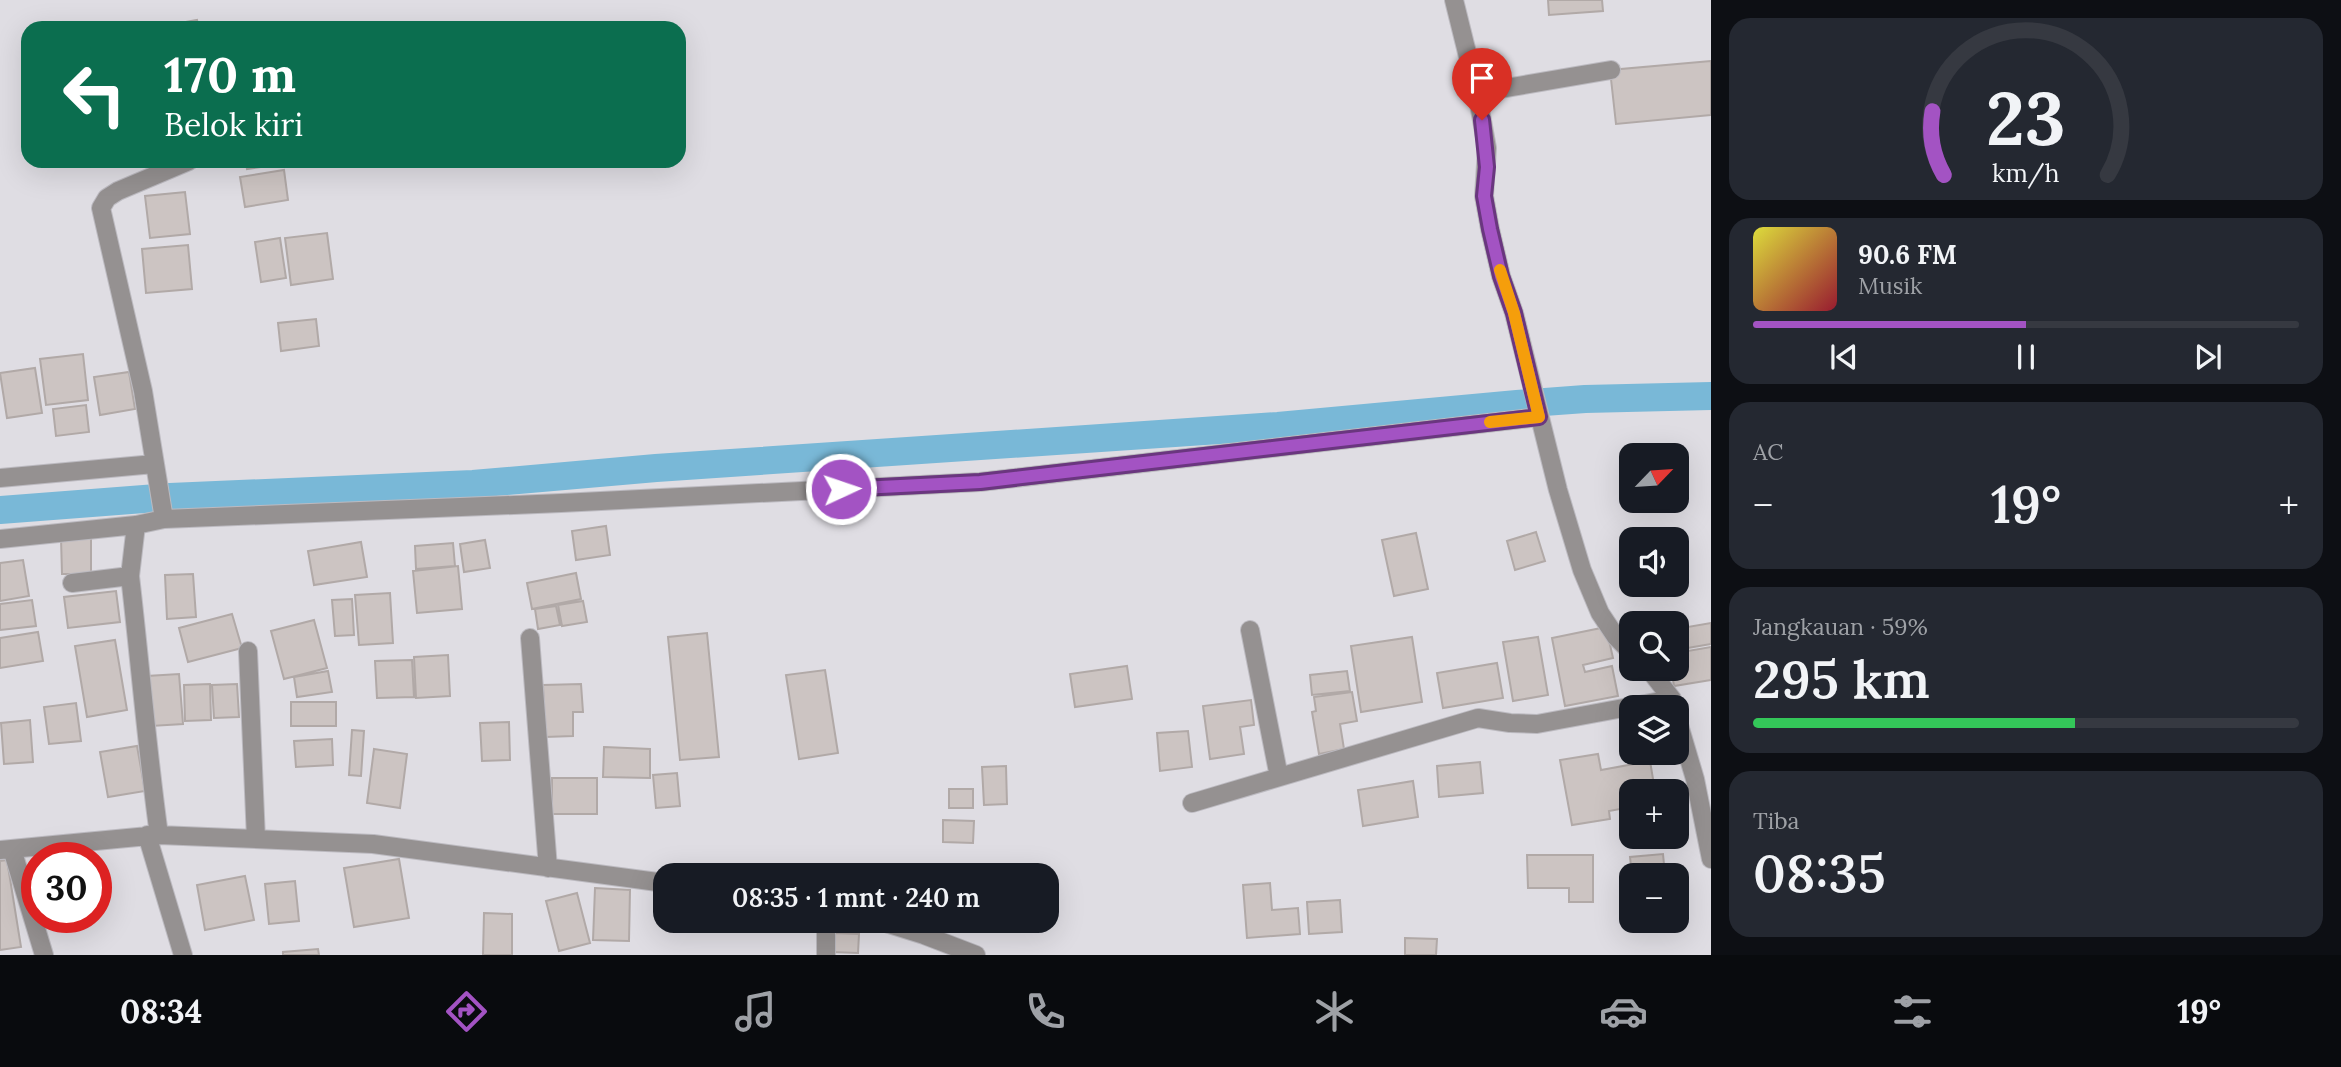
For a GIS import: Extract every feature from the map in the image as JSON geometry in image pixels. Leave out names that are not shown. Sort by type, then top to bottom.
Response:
[{"type":"street","points":[[1454,0],[1477,93],[1487,148],[1484,196],[1490,229],[1582,570],[1600,613],[1619,640]]},
{"type":"street","points":[[1477,93],[1611,70]]},
{"type":"street","points":[[163,514],[143,391],[101,208],[107,198],[118,191],[172,168]]},
{"type":"street","points":[[0,539],[136,525],[163,514],[561,503],[980,482],[1537,408]]},
{"type":"street","points":[[0,478],[154,464]]},
{"type":"street","points":[[136,525],[130,576],[142,676],[153,835],[183,955]]},
{"type":"street","points":[[72,583],[130,576]]},
{"type":"street","points":[[1250,630],[1279,777]]},
{"type":"street","points":[[530,638],[548,868]]},
{"type":"street","points":[[248,651],[256,839]]},
{"type":"street","points":[[1192,803],[1478,718],[1536,724],[1619,714]]},
{"type":"street","points":[[1689,758],[1711,859]]},
{"type":"street","points":[[44,955],[6,849],[153,835],[373,844],[653,881]]},
{"type":"street","points":[[826,933],[826,955]]},
{"type":"street","points":[[918,933],[976,955]]},
{"type":"building","points":[[1548,0],[1602,0],[1603,11],[1549,15]]},
{"type":"building","points":[[1711,61],[1711,115],[1616,124],[1610,70]]},
{"type":"building","points":[[284,170],[288,200],[245,207],[240,177]]},
{"type":"building","points":[[185,192],[190,234],[150,238],[145,196]]},
{"type":"building","points":[[327,233],[333,279],[291,285],[285,238]]},
{"type":"building","points":[[280,238],[286,278],[261,282],[255,242]]},
{"type":"building","points":[[188,245],[192,289],[146,293],[142,249]]},
{"type":"building","points":[[316,319],[319,346],[281,351],[278,323]]},
{"type":"building","points":[[83,354],[88,400],[46,405],[40,359]]},
{"type":"building","points":[[35,368],[42,413],[7,418],[0,373]]},
{"type":"building","points":[[129,372],[135,409],[100,415],[94,377]]},
{"type":"building","points":[[86,405],[89,432],[56,436],[53,409]]},
{"type":"building","points":[[606,526],[610,555],[576,560],[572,531]]},
{"type":"building","points":[[1536,532],[1545,561],[1515,570],[1507,541]]},
{"type":"building","points":[[1416,533],[1428,589],[1394,596],[1382,540]]},
{"type":"building","points":[[61,538],[91,538],[91,574],[62,574]]},
{"type":"building","points":[[485,540],[490,568],[464,572],[460,544]]},
{"type":"building","points":[[361,542],[367,577],[314,585],[308,551]]},
{"type":"building","points":[[453,543],[455,566],[416,569],[415,546]]},
{"type":"building","points":[[23,560],[29,596],[0,601],[0,563]]},
{"type":"building","points":[[458,566],[462,609],[417,613],[413,571]]},
{"type":"building","points":[[576,573],[581,599],[532,609],[527,583]]},
{"type":"building","points":[[193,574],[196,617],[167,619],[165,575]]},
{"type":"building","points":[[116,591],[120,622],[68,628],[64,597]]},
{"type":"building","points":[[390,593],[393,643],[359,645],[355,595]]},
{"type":"building","points":[[352,599],[354,635],[335,636],[332,600]]},
{"type":"building","points":[[32,600],[36,626],[0,630],[0,604]]},
{"type":"building","points":[[583,601],[587,622],[562,626],[558,605]]},
{"type":"building","points":[[556,606],[560,625],[538,629],[535,609]]},
{"type":"building","points":[[232,614],[242,648],[188,662],[179,628]]},
{"type":"building","points":[[314,620],[327,668],[284,679],[271,631]]},
{"type":"building","points":[[1711,623],[1711,644],[1689,648],[1689,627]]},
{"type":"building","points":[[1606,627],[1613,658],[1583,665],[1585,672],[1612,666],[1618,696],[1565,706],[1552,638]]},
{"type":"building","points":[[38,632],[43,661],[0,668],[0,638]]},
{"type":"building","points":[[707,633],[719,757],[680,760],[668,637]]},
{"type":"building","points":[[1412,637],[1422,702],[1361,712],[1351,646]]},
{"type":"building","points":[[1538,637],[1548,695],[1513,701],[1503,642]]},
{"type":"building","points":[[115,640],[127,710],[87,717],[75,646]]},
{"type":"building","points":[[1711,647],[1711,680],[1674,686],[1673,681],[1689,681],[1689,651]]},
{"type":"building","points":[[448,655],[450,696],[416,698],[414,657]]},
{"type":"building","points":[[412,660],[414,697],[377,698],[375,661]]},
{"type":"building","points":[[1497,663],[1503,698],[1443,708],[1437,673]]},
{"type":"building","points":[[1127,666],[1132,699],[1075,707],[1070,674]]},
{"type":"building","points":[[825,670],[838,753],[799,759],[786,675]]},
{"type":"building","points":[[328,671],[332,692],[297,697],[294,677]]},
{"type":"building","points":[[1347,671],[1350,691],[1312,695],[1310,675]]},
{"type":"building","points":[[179,674],[183,724],[151,726],[147,676]]},
{"type":"building","points":[[210,684],[211,720],[185,721],[184,685]]},
{"type":"building","points":[[237,684],[239,717],[214,718],[212,685]]},
{"type":"building","points":[[581,684],[583,712],[573,712],[573,736],[545,737],[543,685]]},
{"type":"building","points":[[1352,692],[1357,721],[1340,724],[1344,749],[1319,754],[1312,712],[1316,711],[1314,697]]},
{"type":"building","points":[[1251,700],[1254,725],[1240,727],[1244,754],[1210,759],[1203,706]]},
{"type":"building","points":[[291,702],[336,702],[336,726],[291,726]]},
{"type":"building","points":[[76,703],[81,741],[49,744],[44,707]]},
{"type":"building","points":[[30,720],[33,762],[4,764],[1,723]]},
{"type":"building","points":[[509,722],[510,760],[482,761],[480,723]]},
{"type":"building","points":[[352,730],[364,731],[361,776],[349,775]]},
{"type":"building","points":[[1188,731],[1192,767],[1160,771],[1157,733]]},
{"type":"building","points":[[332,739],[333,765],[296,767],[294,741]]},
{"type":"building","points":[[137,746],[145,791],[108,797],[100,752]]},
{"type":"building","points":[[604,747],[650,749],[650,778],[603,777]]},
{"type":"building","points":[[374,749],[407,754],[400,808],[367,803]]},
{"type":"building","points":[[1598,754],[1601,770],[1628,765],[1651,765],[1653,779],[1619,779],[1619,809],[1609,811],[1610,819],[1572,825],[1560,760]]},
{"type":"building","points":[[1480,762],[1483,793],[1439,797],[1437,766]]},
{"type":"building","points":[[1006,766],[1007,804],[984,805],[982,767]]},
{"type":"building","points":[[677,773],[680,806],[656,808],[653,775]]},
{"type":"building","points":[[552,778],[597,778],[597,814],[552,814]]},
{"type":"building","points":[[1413,781],[1418,817],[1363,826],[1358,790]]},
{"type":"building","points":[[949,789],[973,789],[973,808],[949,808]]},
{"type":"building","points":[[943,820],[974,821],[973,843],[943,842]]},
{"type":"building","points":[[1663,854],[1664,863],[1631,863],[1630,857]]},
{"type":"building","points":[[1527,855],[1593,855],[1593,902],[1569,902],[1569,888],[1528,888]]},
{"type":"building","points":[[399,859],[409,918],[354,927],[344,868]]},
{"type":"building","points":[[7,860],[21,947],[0,950],[0,861]]},
{"type":"building","points":[[245,876],[254,920],[205,930],[197,885]]},
{"type":"building","points":[[295,881],[299,921],[269,924],[265,884]]},
{"type":"building","points":[[1270,883],[1272,910],[1298,908],[1300,934],[1247,938],[1243,885]]},
{"type":"building","points":[[595,888],[630,890],[629,941],[593,940]]},
{"type":"building","points":[[577,893],[590,943],[559,951],[546,901]]},
{"type":"building","points":[[1340,900],[1342,932],[1309,934],[1307,902]]},
{"type":"building","points":[[484,913],[512,914],[512,955],[483,955]]},
{"type":"building","points":[[832,933],[859,934],[858,953],[831,952]]},
{"type":"building","points":[[1405,938],[1437,939],[1436,955],[1405,955]]},
{"type":"building","points":[[318,949],[319,955],[283,955],[283,952]]},
{"type":"waterway","points":[[0,510],[170,497],[473,484],[656,468],[1278,426],[1585,399],[1711,396]]},
{"type":"slow traffic","points":[[1490,422],[1539,417],[1514,313],[1500,270]]},
{"type":"route","points":[[841,489],[980,482],[1539,417],[1490,229],[1484,196],[1487,148],[1482,120]]}]
